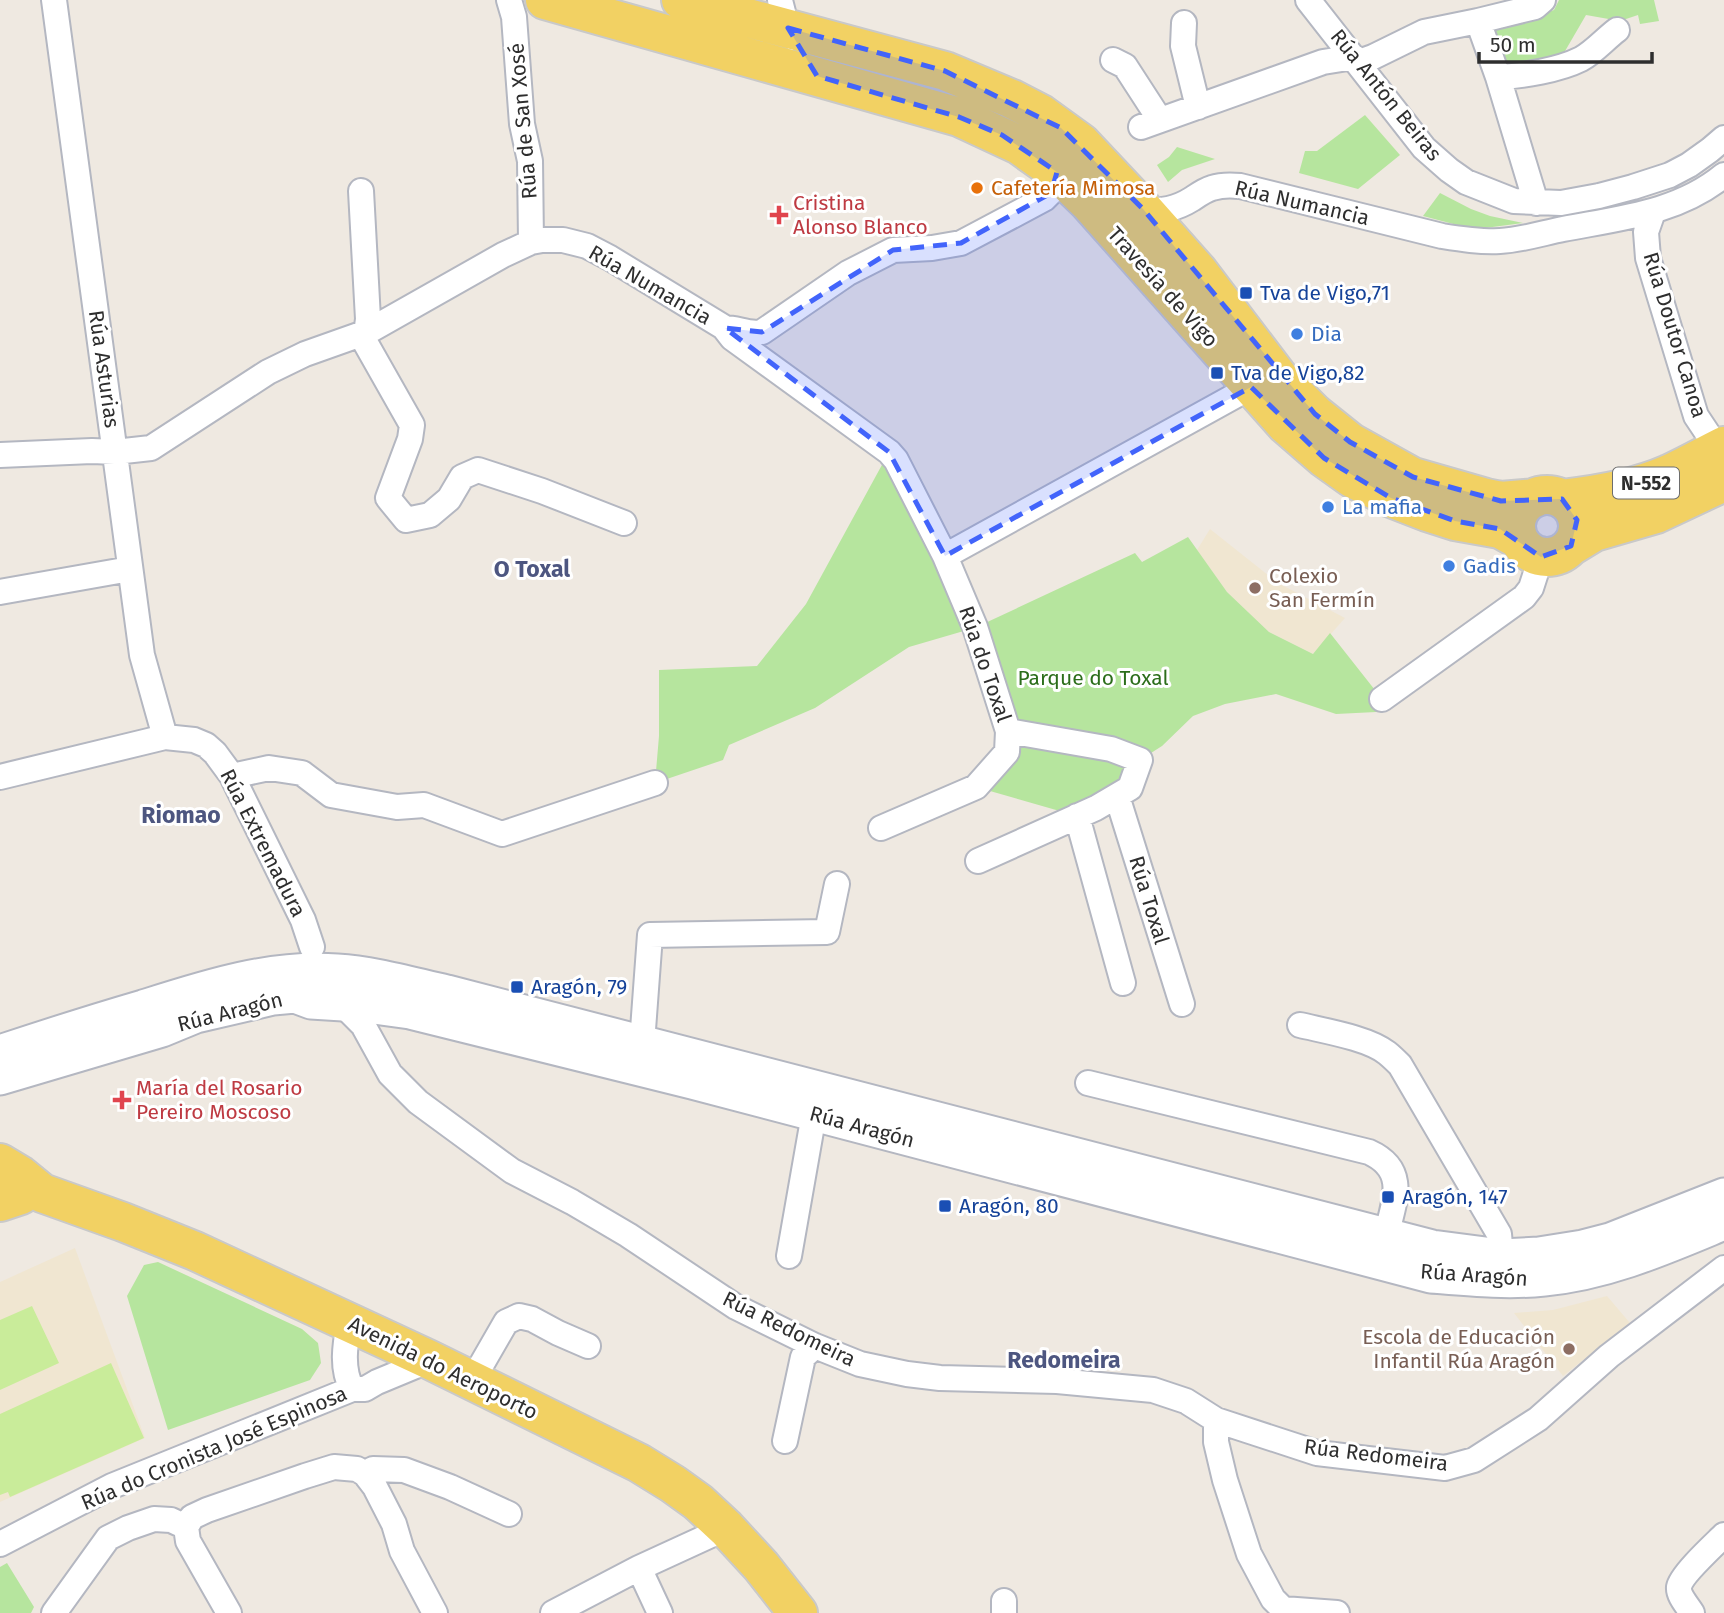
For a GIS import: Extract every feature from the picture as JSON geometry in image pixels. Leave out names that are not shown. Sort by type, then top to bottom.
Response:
[{"type":"main road","name":"Travesía de Vigo","points":[[545,0],[959,117],[1002,135],[1057,172],[1089,203],[1286,425],[1324,458],[1352,478],[1391,498],[1462,523],[1500,529],[1543,547]]},
{"type":"main road","name":"Travesía de Vigo","points":[[681,0],[742,18],[781,10],[945,71],[1041,114],[1081,143],[1143,209],[1198,271],[1280,379],[1315,414],[1350,442],[1413,477],[1501,501],[1602,494],[1640,485],[1723,458]]},
{"type":"main road","name":"Rúa Numancia","points":[[1057,172],[1116,202],[1143,209]]},
{"type":"main road","name":"N-552","points":[[1543,547],[1656,514],[1723,458]]},
{"type":"main road","points":[[1548,498],[1574,512],[1577,520],[1576,538],[1543,547],[1516,529],[1516,520],[1527,503],[1548,498]]},
{"type":"main road","points":[[295,996],[312,984],[313,959]]},
{"type":"main road","name":"Rúa Aragón","points":[[0,1052],[234,979],[313,959],[350,972],[388,978],[642,1042],[1432,1247],[1501,1256],[1539,1254],[1583,1247],[1724,1195]]},
{"type":"main road","name":"Rúa Aragón","points":[[0,1078],[162,1030],[196,1016],[272,998],[295,996],[311,1002],[410,1012],[814,1114],[1430,1276],[1543,1280],[1588,1272],[1636,1259],[1724,1223]]},
{"type":"main road","name":"Avenida do Aeroporto","points":[[0,1163],[20,1175],[16,1195],[123,1222],[195,1251],[430,1360],[639,1463],[698,1502],[726,1528],[761,1566],[798,1613]]},
{"type":"street","name":"Rúa Asturias","points":[[54,0],[142,655],[165,737]]},
{"type":"street","name":"Rúa de San Xosé","points":[[509,0],[514,18],[522,124],[530,161],[531,242]]},
{"type":"street","name":"Rúa Antón Beiras","points":[[1308,0],[1424,148],[1466,182],[1514,201],[1561,203],[1633,187],[1670,175],[1689,165],[1724,138]]},
{"type":"street","points":[[1113,60],[1125,66],[1150,123],[1323,62],[1373,57],[1424,32],[1535,7],[1543,0]]},
{"type":"street","points":[[781,10],[817,76]]},
{"type":"street","points":[[1478,21],[1536,203]]},
{"type":"street","points":[[1184,23],[1183,46],[1198,107]]},
{"type":"street","points":[[1498,77],[1560,66],[1581,58],[1617,30]]},
{"type":"street","name":"Rúa Numancia","points":[[0,454],[92,450],[115,452],[151,448],[268,372],[305,354],[367,332],[503,255],[542,240],[563,240],[587,246],[725,328],[753,334],[762,332],[848,273],[893,250],[961,243],[1044,199],[1055,188],[1057,172]]},
{"type":"street","points":[[1653,212],[1681,202],[1724,175]]},
{"type":"street","name":"Rúa Numancia","points":[[1143,209],[1173,209],[1210,188],[1240,186],[1442,236],[1475,241],[1504,241],[1653,212]]},
{"type":"street","points":[[361,191],[368,319],[365,342],[412,425],[410,439],[388,498],[405,520],[430,515],[449,499],[462,477],[478,470],[624,523]]},
{"type":"street","name":"Rúa Doutor Canoa","points":[[1653,212],[1646,232],[1648,258],[1696,416],[1723,458]]},
{"type":"street","name":"Rúa do Toxal","points":[[725,328],[732,338],[889,452],[902,472],[944,556],[975,627],[1008,731],[1007,752],[976,787],[881,828]]},
{"type":"street","points":[[944,556],[1251,387]]},
{"type":"street","points":[[1382,699],[1524,597],[1531,588],[1543,547]]},
{"type":"street","points":[[0,592],[130,569]]},
{"type":"street","points":[[978,861],[1077,816],[1130,788],[1140,760],[1111,749],[1008,731]]},
{"type":"street","name":"Rúa Extremadura","points":[[0,777],[165,737],[206,744],[232,776],[303,920],[313,959]]},
{"type":"street","points":[[232,776],[269,768],[302,773],[331,795],[397,807],[424,806],[502,834],[655,783]]},
{"type":"street","name":"Rúa Toxal","points":[[1117,796],[1182,1004]]},
{"type":"street","points":[[1077,816],[1123,983]]},
{"type":"street","points":[[642,1042],[650,935],[827,932],[837,884]]},
{"type":"street","name":"Rúa Redomeira","points":[[341,1003],[363,1025],[390,1074],[418,1102],[512,1171],[572,1202],[736,1307],[815,1346],[860,1364],[940,1378],[1057,1381],[1153,1390],[1186,1401],[1216,1420],[1317,1453],[1445,1468],[1474,1460],[1538,1419],[1609,1356],[1724,1268]]},
{"type":"street","name":"Rúa Aragón","points":[[1300,1025],[1368,1044],[1386,1052],[1400,1065],[1499,1234],[1501,1256]]},
{"type":"street","points":[[1088,1083],[1382,1158],[1397,1184],[1386,1236]]},
{"type":"street","points":[[789,1256],[814,1114]]},
{"type":"street","points":[[472,1381],[506,1322],[519,1316],[532,1319],[588,1346]]},
{"type":"street","points":[[352,1389],[346,1374],[344,1347],[365,1330],[377,1382]]},
{"type":"street","points":[[785,1441],[803,1357],[815,1346]]},
{"type":"street","name":"Rúa do Cronista José Espinosa","points":[[0,1544],[112,1486],[352,1389],[365,1389],[430,1360]]},
{"type":"street","points":[[1216,1420],[1216,1442],[1225,1480],[1249,1555],[1273,1598],[1283,1611],[1337,1613]]},
{"type":"street","points":[[229,1613],[188,1541],[186,1527],[192,1517],[314,1473],[334,1467],[346,1467],[357,1469],[374,1487],[394,1524],[402,1551],[435,1613]]},
{"type":"street","points":[[365,1475],[373,1469],[404,1470],[509,1514]]},
{"type":"street","points":[[54,1613],[108,1538],[154,1519],[171,1520],[186,1527]]},
{"type":"street","points":[[553,1613],[639,1568],[726,1528]]},
{"type":"street","points":[[1692,1613],[1679,1587],[1686,1574],[1724,1535]]},
{"type":"street","points":[[639,1568],[660,1613]]},
{"type":"highlighted area","points":[[788,28],[945,71],[1061,128],[1143,209],[1315,414],[1350,442],[1413,477],[1501,501],[1562,499],[1577,520],[1571,546],[1541,557],[1500,529],[1455,521],[1391,498],[1324,458],[1251,387],[945,556],[889,452],[725,328],[762,332],[893,250],[961,243],[1051,193],[1057,172],[1002,135],[959,117],[817,76]]},
{"type":"shaded area","name":"Colexio San Fermín","points":[[1210,529],[1278,583],[1345,618],[1313,654],[1269,632],[1227,592],[1197,550]]},
{"type":"shaded area","points":[[75,1248],[145,1438],[0,1502],[0,1282]]},
{"type":"shaded area","name":"Escola de Educación Infantil Rúa Aragón","points":[[1607,1296],[1630,1323],[1563,1376],[1514,1313],[1553,1310]]},
{"type":"green space","points":[[1559,0],[1654,0],[1659,21],[1640,24],[1638,15],[1620,21],[1586,15],[1561,58],[1511,71],[1492,35],[1496,29],[1554,10]]},
{"type":"green space","points":[[1365,115],[1400,155],[1358,189],[1299,173],[1305,151],[1317,151]]},
{"type":"green space","points":[[1177,147],[1215,159],[1182,170],[1168,182],[1157,165]]},
{"type":"green space","points":[[1440,193],[1490,216],[1523,223],[1485,228],[1461,226],[1423,216]]},
{"type":"green space","name":"Parque do Toxal","points":[[889,452],[983,624],[1135,553],[1142,562],[1188,537],[1227,592],[1269,632],[1313,654],[1330,633],[1382,699],[1385,707],[1376,712],[1336,714],[1276,694],[1225,704],[1193,716],[1162,746],[1140,760],[1130,788],[1077,816],[976,787],[1007,752],[974,628],[909,647],[815,708],[729,745],[723,760],[655,783],[659,736],[659,670],[757,666],[806,604]]},
{"type":"green space","points":[[158,1262],[302,1329],[318,1343],[321,1363],[310,1380],[168,1430],[127,1296],[144,1265]]},
{"type":"green space","points":[[32,1306],[59,1363],[0,1390],[0,1320]]},
{"type":"green space","points":[[111,1363],[144,1438],[10,1497],[8,1492],[0,1495],[0,1414]]},
{"type":"green space","points":[[7,1563],[34,1607],[31,1613],[0,1613],[0,1567]]},
{"type":"place","name":"Cafetería Mimosa","points":[[977,188]]},
{"type":"place","name":"Cristina Alonso Blanco","points":[[779,215]]},
{"type":"place","name":"Tva de Vigo,71","points":[[1246,293]]},
{"type":"place","name":"Dia","points":[[1297,334]]},
{"type":"place","name":"Tva de Vigo,82","points":[[1217,373]]},
{"type":"place","name":"La mafia","points":[[1328,507]]},
{"type":"place","name":"Gadis","points":[[1449,566]]},
{"type":"place","name":"Colexio San Fermín","points":[[1255,588]]},
{"type":"place","name":"Aragón, 79","points":[[517,987]]},
{"type":"place","name":"María del Rosario Pereiro Moscoso","points":[[122,1100]]},
{"type":"place","name":"Aragón, 147","points":[[1388,1197]]},
{"type":"place","name":"Aragón, 80","points":[[945,1206]]},
{"type":"place","name":"Escola de Educación Infantil Rúa Aragón","points":[[1569,1349]]},
{"type":"district","name":"O Toxal","points":[[532,569]]},
{"type":"district","name":"Riomao","points":[[181,815]]},
{"type":"district","name":"Redomeira","points":[[1064,1360]]}]
